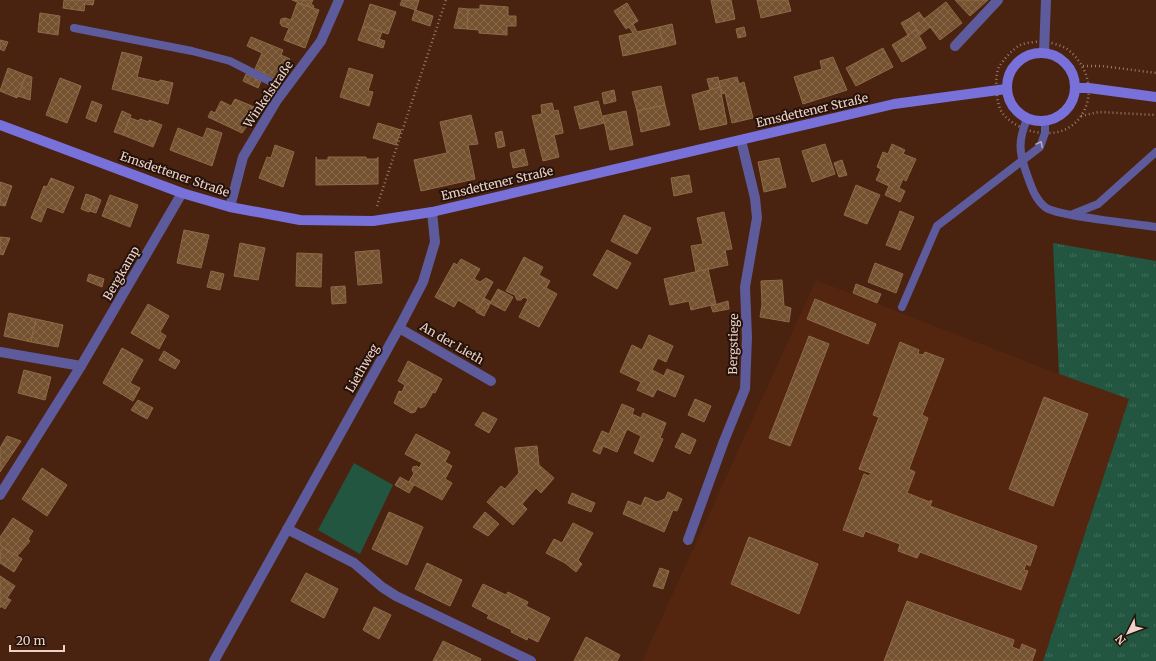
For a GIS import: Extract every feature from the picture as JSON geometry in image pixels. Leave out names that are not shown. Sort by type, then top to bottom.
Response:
[{"type":"main road","points":[[1044,53],[1056,56],[1066,64],[1073,76],[1075,88],[1072,102],[1064,113],[1053,120],[1025,124],[1001,89],[1008,74],[1017,62],[1029,54],[1044,53]]},
{"type":"main road","points":[[1075,88],[1089,88],[1156,97]]},
{"type":"main road","name":"Emsdettener Straße","points":[[0,125],[182,193],[230,207],[300,220],[373,221],[432,212],[894,104],[1001,89]]},
{"type":"street","name":"Winkelstraße","points":[[230,207],[243,157],[285,89],[321,41],[339,0]]},
{"type":"street","points":[[955,46],[998,0]]},
{"type":"street","points":[[1044,53],[1046,0]]},
{"type":"street","name":"Bergstiege","points":[[688,540],[724,441],[745,389],[747,336],[745,288],[757,218],[755,198],[741,140]]},
{"type":"street","name":"Bergkamp","points":[[0,495],[81,366],[182,193]]},
{"type":"street","name":"Liethweg","points":[[214,661],[423,282],[435,242],[432,212]]},
{"type":"street","name":"An der Lieth","points":[[399,328],[491,381]]},
{"type":"street","points":[[0,352],[81,366]]},
{"type":"street","points":[[287,529],[354,563],[382,588],[396,596],[531,661]]},
{"type":"lane","points":[[74,28],[230,60],[285,89]]},
{"type":"lane","points":[[902,307],[936,226],[1040,147],[1045,133],[1045,121]]},
{"type":"lane","points":[[1025,124],[1020,143],[1022,160],[1035,197],[1046,208],[1073,215],[1156,227]]},
{"type":"lane","points":[[1073,215],[1098,204],[1148,157],[1156,152]]},
{"type":"path","points":[[373,221],[446,0]]},
{"type":"path","points":[[1081,116],[1089,88],[1087,76],[1083,66],[1066,48],[1044,40],[1020,45],[998,68],[1002,113],[1015,125],[1025,124],[1045,133],[1064,130],[1081,116],[1099,112],[1156,115]]},
{"type":"path","points":[[1083,66],[1102,66],[1156,73]]},
{"type":"shaded area","points":[[816,280],[1059,374],[1129,399],[1043,661],[642,661]]},
{"type":"green space","points":[[1053,243],[1156,261],[1156,661],[1043,661],[1129,399],[1059,374]]},
{"type":"green space","points":[[354,463],[393,485],[360,554],[318,530]]},
{"type":"building","points":[[64,0],[94,0],[93,5],[85,4],[84,11],[63,8]]},
{"type":"building","points":[[292,0],[313,0],[311,4],[314,6],[313,8]]},
{"type":"building","points":[[402,0],[419,0],[416,10],[400,5]]},
{"type":"building","points":[[711,0],[731,0],[735,19],[716,23]]},
{"type":"building","points":[[757,0],[788,0],[791,11],[761,18]]},
{"type":"building","points":[[955,0],[988,0],[970,16]]},
{"type":"building","points":[[946,2],[962,23],[940,40],[924,19]]},
{"type":"building","points":[[297,3],[319,10],[305,48],[284,40],[289,28],[282,26],[280,23],[281,19],[285,18],[291,20]]},
{"type":"building","points":[[627,3],[638,21],[633,24],[637,32],[659,27],[664,47],[623,56],[619,36],[633,33],[629,27],[626,29],[614,11]]},
{"type":"building","points":[[370,4],[396,12],[388,34],[363,26]]},
{"type":"building","points":[[480,5],[508,7],[508,16],[516,16],[516,26],[507,26],[507,35],[479,33],[479,30],[467,29],[468,9],[480,9]]},
{"type":"building","points":[[459,8],[468,9],[467,29],[454,28]]},
{"type":"building","points":[[415,10],[433,16],[430,26],[412,20]]},
{"type":"building","points":[[919,12],[930,27],[920,35],[910,18]]},
{"type":"building","points":[[40,13],[60,16],[58,35],[38,32]]},
{"type":"building","points":[[910,18],[917,30],[908,35],[901,23]]},
{"type":"building","points":[[672,24],[676,44],[664,47],[659,27]]},
{"type":"building","points":[[363,26],[382,32],[377,46],[358,40]]},
{"type":"building","points":[[744,27],[746,36],[738,38],[736,29]]},
{"type":"building","points":[[916,30],[926,48],[902,62],[892,45]]},
{"type":"building","points":[[251,37],[283,50],[281,55],[290,59],[280,81],[255,69],[262,53],[247,46]]},
{"type":"building","points":[[379,39],[385,41],[383,48],[377,46]]},
{"type":"building","points":[[0,40],[8,42],[4,51],[0,49]]},
{"type":"building","points":[[883,48],[893,67],[856,86],[846,68]]},
{"type":"building","points":[[122,52],[142,57],[137,77],[159,82],[160,80],[173,83],[168,104],[112,89]]},
{"type":"building","points":[[833,57],[847,90],[803,104],[794,77],[822,69],[820,61]]},
{"type":"building","points":[[8,68],[26,75],[17,98],[0,91]]},
{"type":"building","points":[[349,68],[373,75],[368,91],[373,92],[369,106],[340,97]]},
{"type":"building","points":[[246,74],[261,81],[258,88],[243,81]]},
{"type":"building","points":[[26,75],[32,77],[30,100],[18,96]]},
{"type":"building","points":[[718,77],[720,87],[710,90],[707,79]]},
{"type":"building","points":[[737,77],[739,84],[744,82],[753,118],[732,123],[725,93],[722,94],[719,81]]},
{"type":"building","points":[[60,78],[81,86],[67,123],[46,115]]},
{"type":"building","points":[[661,86],[665,105],[637,111],[632,92]]},
{"type":"building","points":[[720,87],[727,124],[700,130],[692,95]]},
{"type":"building","points":[[614,90],[616,101],[604,104],[602,93]]},
{"type":"building","points":[[235,99],[259,109],[242,133],[208,117],[211,111],[215,113],[221,101],[231,106]]},
{"type":"building","points":[[92,101],[102,105],[96,122],[86,118]]},
{"type":"building","points":[[598,101],[604,123],[580,129],[574,107]]},
{"type":"building","points":[[552,103],[554,111],[558,110],[563,133],[554,135],[559,157],[543,161],[532,116],[542,114],[541,105]]},
{"type":"building","points":[[665,105],[670,125],[641,132],[637,111]]},
{"type":"building","points":[[122,111],[131,115],[123,135],[114,132]]},
{"type":"building","points":[[626,111],[633,145],[610,150],[603,116]]},
{"type":"building","points":[[471,115],[478,144],[468,145],[475,179],[421,191],[414,160],[447,153],[440,122]]},
{"type":"building","points":[[130,118],[139,121],[140,119],[149,122],[149,120],[162,125],[153,147],[123,135]]},
{"type":"building","points":[[378,123],[401,130],[396,145],[373,138]]},
{"type":"building","points":[[178,128],[203,138],[207,128],[222,133],[212,166],[170,150]]},
{"type":"building","points":[[502,131],[505,146],[498,148],[495,133]]},
{"type":"building","points":[[825,144],[835,174],[812,182],[802,151]]},
{"type":"building","points":[[892,144],[905,150],[903,154],[916,159],[906,181],[903,179],[899,188],[905,191],[900,202],[885,195],[889,186],[876,180],[881,169],[877,167],[883,152],[888,154]]},
{"type":"building","points":[[275,145],[294,152],[283,187],[259,178],[267,157],[271,158]]},
{"type":"building","points":[[524,149],[528,165],[513,168],[510,153]]},
{"type":"building","points":[[316,157],[317,160],[328,160],[328,157],[366,157],[366,159],[377,159],[378,157],[378,184],[316,185]]},
{"type":"building","points":[[779,158],[786,187],[764,192],[758,162]]},
{"type":"building","points":[[842,160],[847,175],[839,177],[834,163]]},
{"type":"building","points":[[689,175],[692,192],[674,196],[671,178]]},
{"type":"building","points":[[51,178],[74,187],[63,213],[47,207],[41,222],[31,218],[44,186],[47,187]]},
{"type":"building","points":[[0,182],[12,186],[5,206],[0,205]]},
{"type":"building","points":[[856,185],[880,195],[867,224],[844,215]]},
{"type":"building","points":[[86,194],[95,197],[89,212],[81,209]]},
{"type":"building","points":[[110,195],[138,205],[130,227],[102,216]]},
{"type":"building","points":[[95,197],[101,200],[96,213],[90,211]]},
{"type":"building","points":[[900,211],[914,217],[900,250],[886,245]]},
{"type":"building","points":[[724,212],[732,249],[725,250],[728,265],[696,272],[691,246],[703,244],[697,218]]},
{"type":"building","points":[[624,215],[651,228],[637,254],[611,241]]},
{"type":"building","points":[[184,230],[209,235],[201,268],[177,263]]},
{"type":"building","points":[[0,237],[10,238],[3,255],[0,254]]},
{"type":"building","points":[[240,243],[265,248],[258,280],[234,276]]},
{"type":"building","points":[[379,250],[382,283],[358,285],[355,252]]},
{"type":"building","points":[[607,250],[631,263],[617,289],[593,275]]},
{"type":"building","points":[[297,253],[322,254],[321,287],[296,286]]},
{"type":"building","points":[[524,257],[543,267],[539,275],[550,281],[546,288],[557,294],[539,327],[519,317],[528,299],[524,297],[521,300],[517,300],[515,295],[506,291]]},
{"type":"building","points":[[461,259],[480,269],[474,279],[480,282],[486,278],[493,282],[477,311],[458,300],[454,307],[435,297],[454,263],[457,265]]},
{"type":"building","points":[[875,263],[903,274],[896,293],[868,282]]},
{"type":"building","points":[[708,269],[716,304],[691,310],[689,301],[670,305],[664,279]]},
{"type":"building","points":[[211,271],[224,274],[220,290],[207,287]]},
{"type":"building","points":[[89,274],[104,279],[102,287],[87,281]]},
{"type":"building","points":[[782,280],[784,306],[791,308],[789,322],[760,317],[762,305],[761,281]]},
{"type":"building","points":[[856,284],[881,294],[877,303],[853,293]]},
{"type":"building","points":[[345,286],[346,303],[332,304],[331,287]]},
{"type":"building","points":[[498,289],[513,297],[505,311],[490,303]]},
{"type":"building","points":[[484,298],[491,302],[484,316],[476,312]]},
{"type":"building","points":[[815,299],[876,324],[868,344],[807,319]]},
{"type":"building","points":[[728,301],[729,309],[713,312],[711,306]]},
{"type":"building","points":[[148,304],[169,316],[160,332],[166,336],[159,349],[131,333]]},
{"type":"building","points":[[9,313],[36,319],[31,342],[4,336]]},
{"type":"building","points":[[36,319],[63,325],[58,347],[31,342]]},
{"type":"building","points":[[649,335],[673,346],[666,362],[658,358],[652,370],[664,376],[667,369],[684,376],[675,397],[657,389],[653,397],[637,390],[641,382],[620,372],[632,345],[642,350]]},
{"type":"building","points":[[809,336],[829,344],[790,446],[769,438]]},
{"type":"building","points":[[900,342],[919,350],[918,354],[923,355],[925,352],[944,359],[922,415],[928,418],[909,469],[915,472],[907,493],[930,502],[931,500],[930,506],[1037,546],[1030,566],[1026,564],[1024,570],[1028,571],[1021,590],[920,552],[917,558],[898,551],[900,544],[865,531],[863,537],[843,530],[864,474],[869,476],[871,473],[859,469],[879,417],[873,415]]},
{"type":"building","points":[[122,348],[143,360],[130,383],[140,388],[133,401],[103,383]]},
{"type":"building","points":[[164,351],[180,361],[175,369],[159,360]]},
{"type":"building","points":[[408,361],[442,379],[435,393],[433,392],[425,406],[421,408],[418,406],[415,412],[411,413],[394,403],[399,391],[402,392],[405,385],[398,381]]},
{"type":"building","points":[[24,370],[51,377],[45,400],[18,393]]},
{"type":"building","points":[[1044,397],[1088,414],[1053,506],[1009,489]]},
{"type":"building","points":[[695,399],[711,406],[704,422],[688,415]]},
{"type":"building","points":[[138,400],[153,408],[147,419],[131,410]]},
{"type":"building","points":[[622,404],[634,409],[632,414],[641,418],[643,413],[666,423],[660,438],[663,439],[653,462],[634,453],[641,436],[627,429],[617,452],[603,446],[600,454],[593,451],[602,431],[609,434]]},
{"type":"building","points":[[483,412],[497,419],[489,433],[475,425]]},
{"type":"building","points":[[682,433],[696,440],[690,454],[675,447]]},
{"type":"building","points":[[416,434],[450,452],[445,462],[452,466],[445,479],[452,483],[442,500],[409,482],[414,473],[412,470],[413,467],[417,466],[419,468],[422,463],[405,454]]},
{"type":"building","points":[[7,436],[21,441],[0,472],[0,448]]},
{"type":"building","points":[[537,446],[539,465],[554,478],[541,493],[536,488],[522,504],[527,509],[513,525],[487,502],[501,486],[505,489],[519,473],[515,448]]},
{"type":"building","points":[[42,468],[67,485],[47,516],[22,499]]},
{"type":"building","points":[[400,477],[414,485],[409,493],[395,485]]},
{"type":"building","points":[[668,492],[682,499],[677,511],[673,510],[664,532],[623,514],[628,501],[641,506],[645,497],[657,502],[665,499]]},
{"type":"building","points":[[572,493],[595,503],[591,512],[568,503]]},
{"type":"building","points":[[389,512],[423,527],[407,565],[372,549]]},
{"type":"building","points":[[485,512],[499,524],[488,536],[473,527]]},
{"type":"building","points":[[13,518],[33,531],[28,539],[30,541],[17,556],[0,545],[0,537]]},
{"type":"building","points":[[573,523],[593,533],[578,560],[582,564],[576,572],[565,563],[546,553],[554,539],[562,543]]},
{"type":"building","points":[[749,537],[818,564],[799,614],[731,584]]},
{"type":"building","points":[[1,546],[22,559],[14,572],[0,563]]},
{"type":"building","points":[[427,563],[462,580],[450,606],[415,589]]},
{"type":"building","points":[[660,568],[669,571],[663,589],[653,586]]},
{"type":"building","points":[[306,573],[338,589],[324,618],[291,601]]},
{"type":"building","points":[[0,576],[15,586],[7,598],[11,600],[5,609],[1,606],[0,608]]},
{"type":"building","points":[[483,584],[506,595],[508,592],[528,602],[526,606],[550,618],[538,642],[528,637],[527,640],[511,632],[512,630],[487,618],[489,615],[472,606]]},
{"type":"building","points":[[907,601],[1014,640],[1012,647],[1020,650],[1022,644],[1036,650],[1032,661],[884,661]]},
{"type":"building","points":[[374,607],[391,615],[379,639],[363,630]]},
{"type":"building","points":[[586,637],[620,655],[617,661],[574,661]]},
{"type":"building","points":[[443,641],[481,659],[480,661],[433,661]]}]
